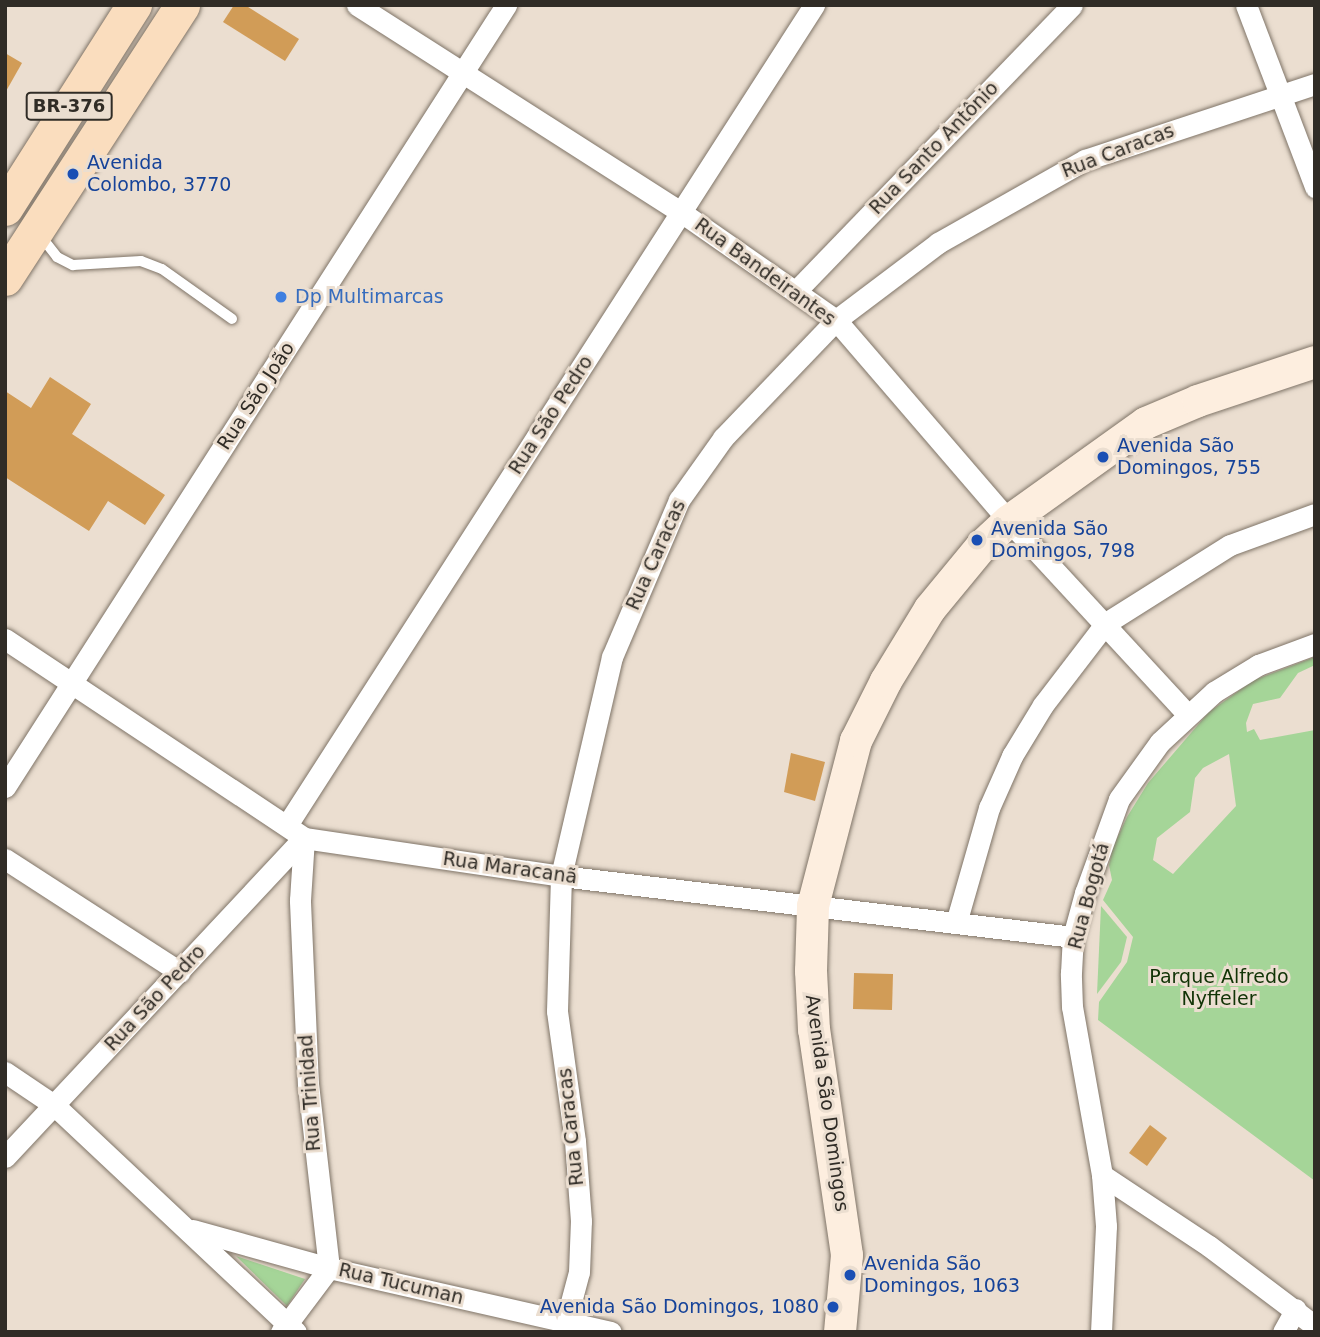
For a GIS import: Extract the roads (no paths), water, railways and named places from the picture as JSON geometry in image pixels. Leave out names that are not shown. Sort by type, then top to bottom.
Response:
[{"type":"main road","name":"BR-376","points":[[5,208],[134,5]]},
{"type":"main road","name":"BR-376","points":[[5,278],[182,5]]},
{"type":"main road","points":[[35,161],[30,203],[36,230]]},
{"type":"street","name":"Rua Bandeirantes","points":[[357,5],[462,75],[681,212],[836,320],[1009,521],[1106,623],[1187,714]]},
{"type":"street","name":"Rua São João","points":[[5,787],[506,5]]},
{"type":"street","name":"Rua São Pedro","points":[[5,1157],[266,879],[681,212],[814,5]]},
{"type":"street","name":"Rua Santo Antônio","points":[[796,291],[1072,5]]},
{"type":"street","points":[[1246,5],[1315,187]]},
{"type":"street","name":"Rua Caracas","points":[[565,1327],[579,1272],[581,1222],[575,1141],[557,1011],[561,876],[612,657],[679,500],[723,438],[836,320],[938,243],[1085,160],[1166,130],[1283,97],[1315,84]]},
{"type":"street","name":"Avenida São Domingos","points":[[840,1332],[847,1255],[814,1030],[813,906],[856,741],[886,681],[930,610],[982,547],[1009,521],[1146,423],[1315,362]]},
{"type":"street","points":[[956,923],[989,808],[1012,756],[1043,705],[1106,623],[1230,545],[1315,514]]},
{"type":"street","name":"Rua Maracanã","points":[[5,639],[295,832],[561,876],[1073,937]]},
{"type":"street","name":"Rua Bogotá","points":[[1101,1332],[1106,1226],[1102,1175],[1072,1007],[1073,937],[1119,799],[1139,766],[1187,714],[1258,665],[1315,645]]},
{"type":"street","name":"Rua Trinidad","points":[[295,832],[308,1085],[329,1268]]},
{"type":"street","points":[[5,859],[180,972]]},
{"type":"street","points":[[266,879],[285,886],[300,900]]},
{"type":"street","points":[[5,1072],[54,1105],[193,1230],[288,1329],[329,1268]]},
{"type":"street","points":[[1102,1175],[1296,1309],[1315,1326]]},
{"type":"street","name":"Rua Tucuman","points":[[193,1230],[329,1268],[565,1327],[611,1332]]},
{"type":"street","points":[[1283,1332],[1296,1309]]},
{"type":"lane","points":[[36,230],[57,257],[73,265],[141,261],[162,269],[232,318]]},
{"type":"place","name":"Avenida Colombo, 3770","points":[[73,174]]},
{"type":"place","name":"Dp Multimarcas","points":[[281,297]]},
{"type":"place","name":"Avenida São Domingos, 755","points":[[1103,457]]},
{"type":"place","name":"Avenida São Domingos, 798","points":[[977,540]]},
{"type":"place","name":"Avenida São Domingos, 1063","points":[[850,1275]]},
{"type":"place","name":"Avenida São Domingos, 1080","points":[[833,1307]]},
{"type":"park label","name":"Parque Alfredo Nyffeler","points":[[1219,988]]}]
